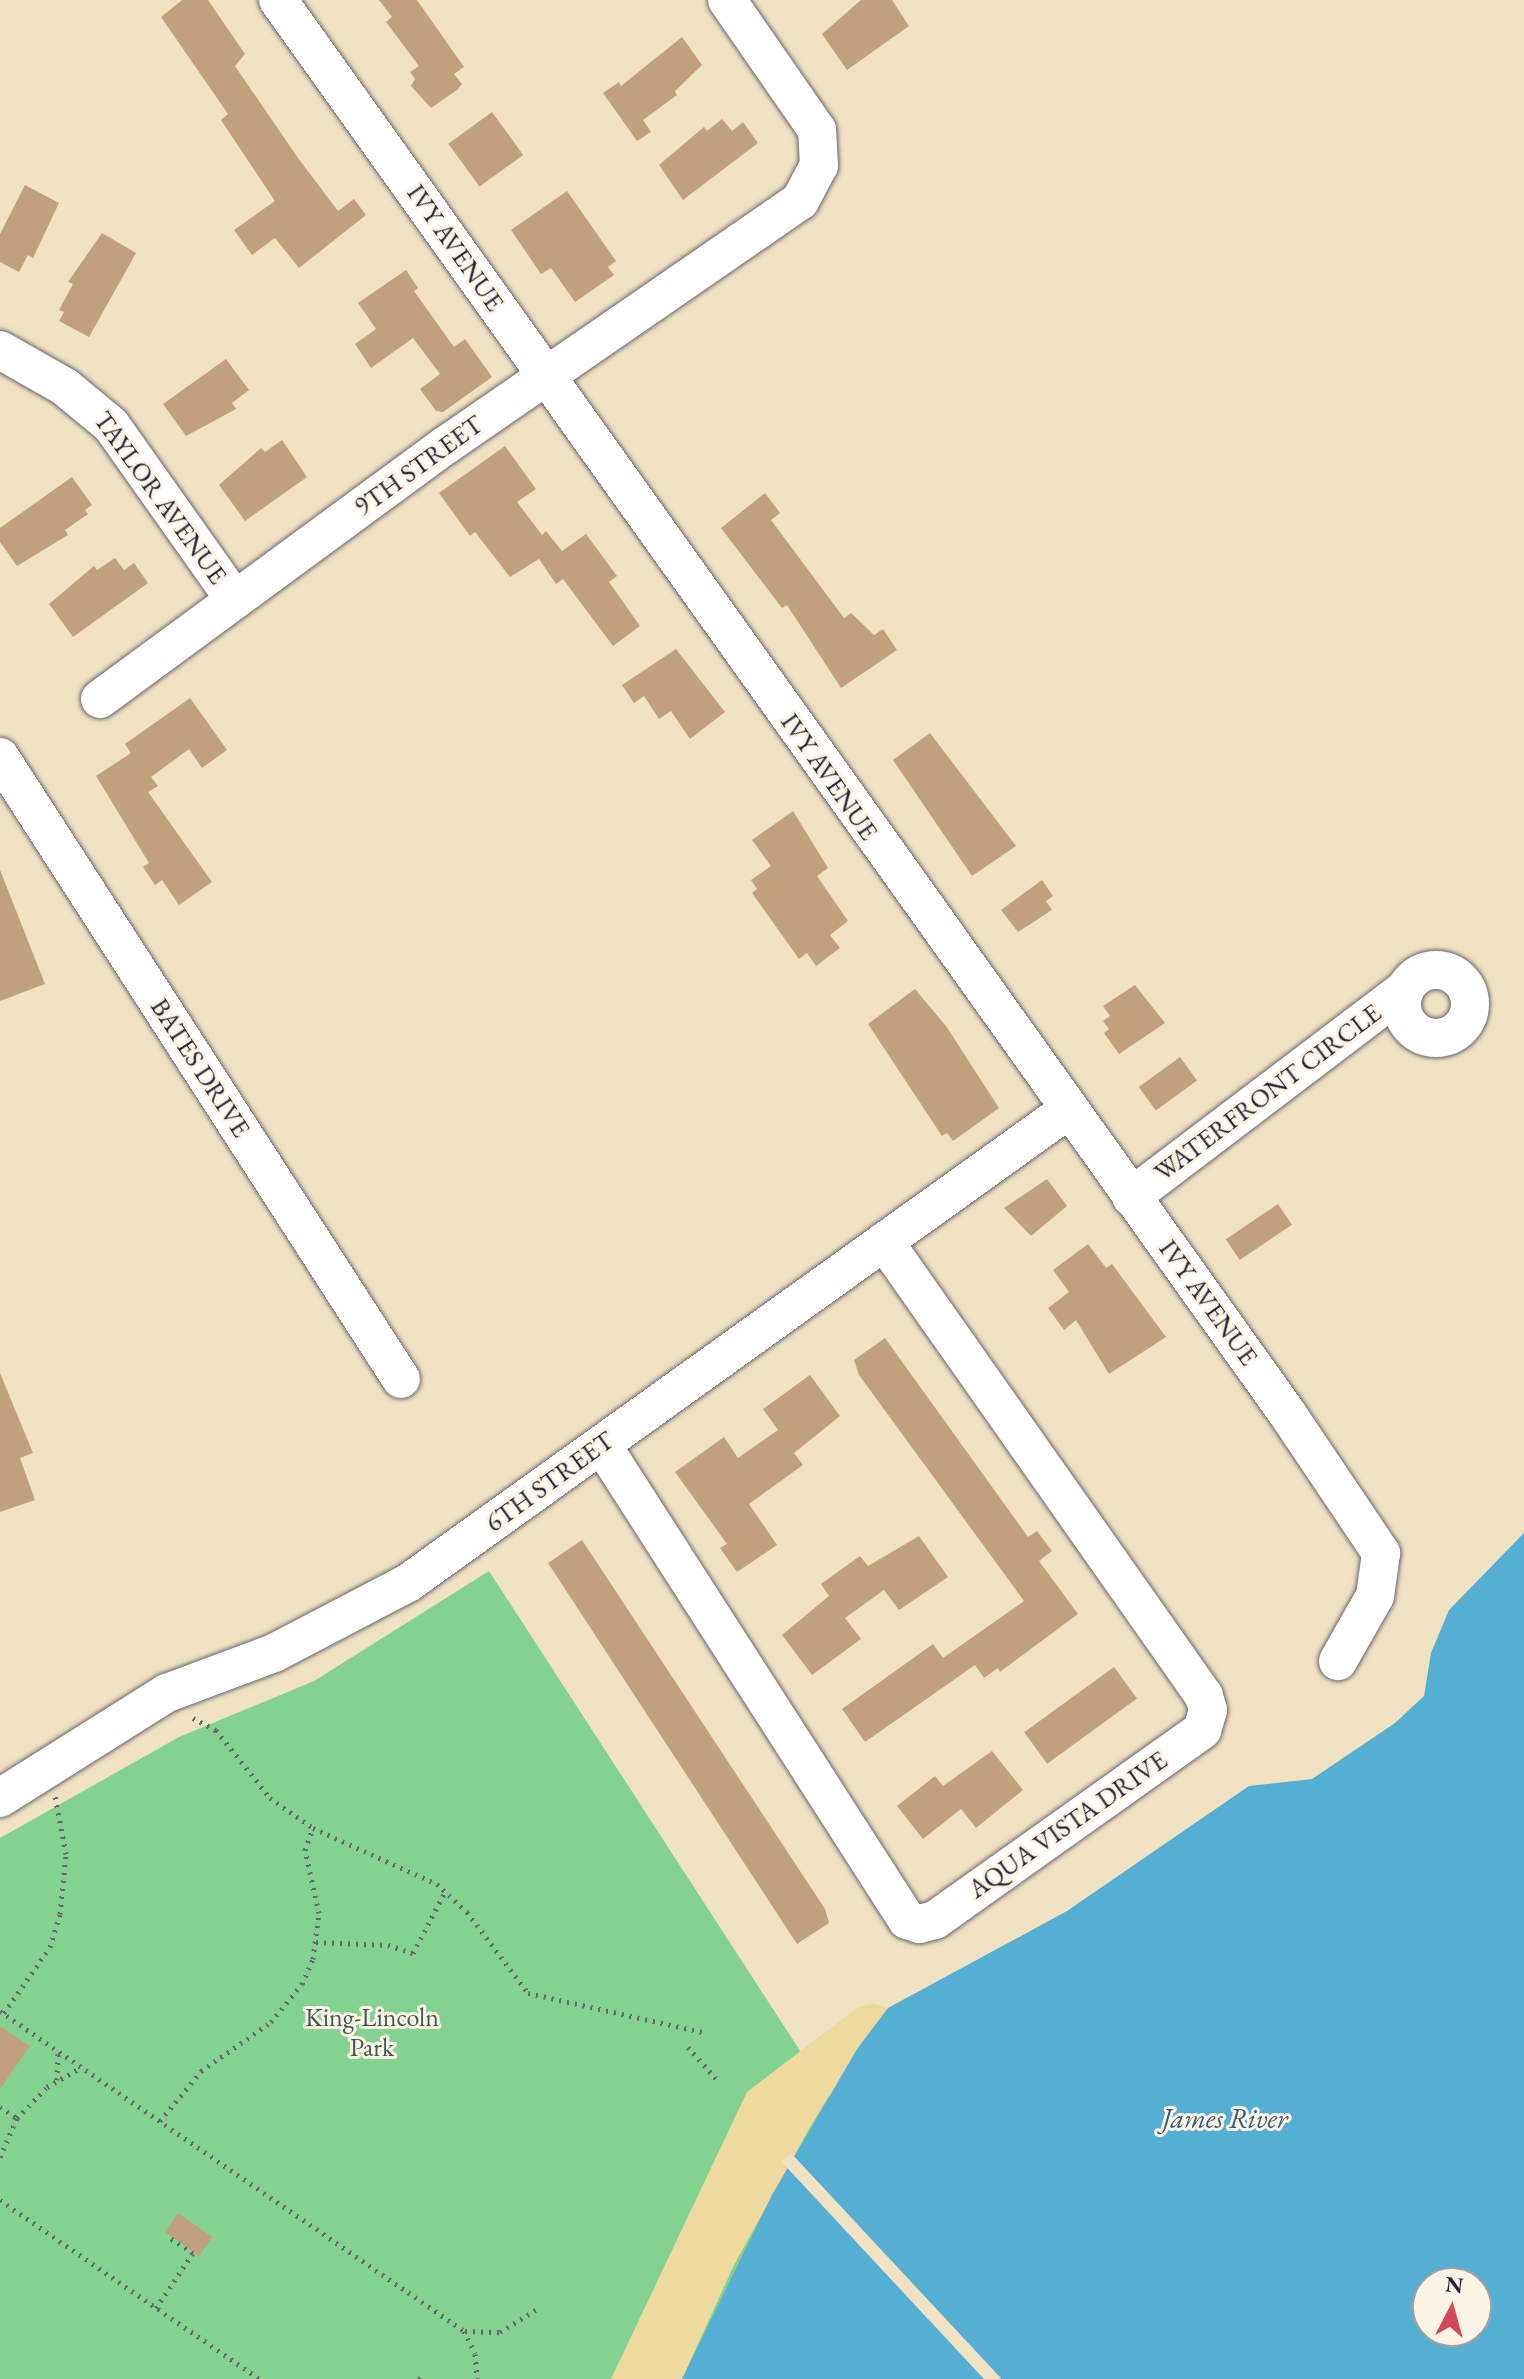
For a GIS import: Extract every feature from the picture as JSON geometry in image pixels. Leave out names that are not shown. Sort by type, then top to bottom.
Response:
[{"type":"street","name":"IVY AVENUE","points":[[278,0],[1381,1553],[1375,1596],[1338,1661]]},
{"type":"street","name":"9TH STREET","points":[[100,699],[545,376],[800,201],[812,185],[821,148],[808,112],[727,0]]},
{"type":"street","name":"TAYLOR AVENUE","points":[[0,350],[102,415],[235,600]]},
{"type":"street","name":"BATES DRIVE","points":[[0,757],[401,1379]]},
{"type":"street","name":"WATERFRONT CIRCLE","points":[[1131,1197],[1405,989]]},
{"type":"street","name":"6TH STREET","points":[[0,1798],[153,1701],[287,1647],[408,1583],[1068,1110]]},
{"type":"street","name":"AQUA VISTA DRIVE","points":[[602,1445],[907,1920],[919,1924],[935,1920],[1202,1730],[1208,1710],[1204,1696],[884,1241]]},
{"type":"path","points":[[181,1716],[202,1719],[216,1730],[251,1779],[313,1828],[399,1863],[445,1892],[467,1912],[528,1993],[702,2032]]},
{"type":"path","points":[[68,1786],[55,1795],[66,1854],[60,1914],[50,1947],[2,2012],[464,2331],[475,2354],[477,2379]]},
{"type":"path","points":[[160,2121],[201,2071],[271,2022],[290,2001],[308,1972],[316,1942],[317,1893],[305,1850],[313,1828]]},
{"type":"path","points":[[316,1942],[388,1945],[413,1953],[445,1892]]},
{"type":"path","points":[[688,2047],[719,2082]]},
{"type":"path","points":[[57,2080],[59,2051]]},
{"type":"path","points":[[0,2157],[17,2118],[57,2080],[81,2067]]},
{"type":"path","points":[[0,2107],[17,2118]]},
{"type":"path","points":[[0,2200],[259,2379]]},
{"type":"path","points":[[156,2308],[193,2253],[168,2237]]},
{"type":"path","points":[[464,2331],[500,2332],[537,2309]]},
{"type":"green space","name":"King-Lincoln Park","points":[[489,1571],[830,2097],[682,2379],[0,2379],[0,1838],[179,1737],[314,1681]]},
{"type":"sand","points":[[873,2004],[889,2008],[857,2049],[809,2129],[734,2265],[682,2379],[611,2379],[747,2092],[858,2007]]},
{"type":"water","name":"James River","points":[[1524,1533],[1524,2379],[682,2379],[772,2195],[857,2049],[888,2008],[1067,1911],[1249,1786],[1312,1779],[1395,1723],[1424,1696],[1431,1653],[1449,1610]]},
{"type":"pier","points":[[791,2153],[1001,2378],[984,2379],[781,2162]]},
{"type":"building","points":[[182,0],[208,0],[245,54],[235,66],[298,158],[338,211],[354,199],[366,215],[299,268],[275,238],[252,255],[234,230],[275,201],[221,120],[228,114],[161,17]]},
{"type":"building","points":[[379,0],[417,0],[464,67],[454,74],[462,84],[431,108],[411,86],[415,79],[410,72],[419,66],[386,22],[392,17]]},
{"type":"building","points":[[861,0],[892,0],[909,26],[847,70],[822,34]]},
{"type":"building","points":[[682,37],[702,65],[675,91],[677,95],[643,120],[651,132],[637,141],[603,93],[619,82],[621,86]]},
{"type":"building","points":[[492,112],[523,155],[479,187],[448,144]]},
{"type":"building","points":[[722,119],[732,131],[743,122],[758,143],[683,200],[659,165],[704,127],[707,131]]},
{"type":"building","points":[[25,185],[59,203],[33,258],[28,255],[19,272],[0,262],[0,234]]},
{"type":"building","points":[[567,191],[616,261],[608,267],[614,275],[575,302],[551,268],[541,274],[511,230]]},
{"type":"building","points":[[102,233],[136,253],[89,337],[59,321],[64,312],[59,310],[73,284],[68,282]]},
{"type":"building","points":[[406,270],[418,288],[414,291],[454,347],[465,339],[492,377],[443,412],[436,411],[420,389],[440,374],[413,338],[371,368],[355,344],[376,329],[358,303]]},
{"type":"building","points":[[226,359],[249,390],[232,403],[236,409],[186,436],[163,404]]},
{"type":"building","points":[[282,440],[307,477],[245,521],[219,485],[261,448],[265,452]]},
{"type":"building","points":[[505,446],[536,489],[517,502],[542,535],[546,531],[562,551],[586,534],[617,576],[609,582],[640,626],[613,646],[563,579],[556,584],[539,559],[510,577],[475,532],[470,536],[439,493]]},
{"type":"building","points":[[72,477],[92,505],[85,510],[88,514],[65,530],[68,535],[17,566],[0,542],[0,528]]},
{"type":"building","points":[[765,493],[780,513],[771,520],[844,618],[851,613],[874,635],[883,629],[897,650],[841,688],[787,605],[782,608],[721,528]]},
{"type":"building","points":[[115,558],[124,570],[134,563],[148,583],[73,637],[49,604],[94,566],[97,570]]},
{"type":"building","points":[[676,649],[725,712],[690,739],[671,711],[659,719],[644,696],[634,703],[622,685]]},
{"type":"building","points":[[190,698],[227,750],[202,768],[189,749],[151,777],[158,786],[148,792],[212,882],[179,905],[162,880],[155,885],[143,867],[149,863],[96,776],[131,753],[125,744]]},
{"type":"building","points":[[930,733],[1016,846],[972,876],[893,760]]},
{"type":"building","points":[[793,811],[828,868],[817,876],[848,921],[830,935],[840,948],[816,966],[807,953],[799,959],[752,893],[757,889],[751,880],[771,866],[752,840]]},
{"type":"building","points":[[0,870],[45,984],[0,1001]]},
{"type":"building","points":[[1042,880],[1053,896],[1046,901],[1052,910],[1018,932],[1001,910]]},
{"type":"building","points":[[1135,985],[1165,1023],[1119,1054],[1104,1033],[1109,1029],[1103,1021],[1110,1016],[1103,1006]]},
{"type":"building","points":[[915,989],[946,1026],[999,1108],[953,1141],[947,1133],[942,1136],[868,1024]]},
{"type":"building","points":[[1180,1057],[1197,1080],[1156,1110],[1139,1087]]},
{"type":"building","points":[[1047,1179],[1067,1206],[1031,1236],[1004,1208]]},
{"type":"building","points":[[1278,1204],[1292,1225],[1240,1260],[1226,1239]]},
{"type":"building","points":[[1088,1244],[1106,1268],[1112,1264],[1166,1337],[1109,1374],[1076,1320],[1064,1330],[1048,1308],[1069,1292],[1053,1270]]},
{"type":"building","points":[[885,1338],[1028,1537],[1037,1531],[1052,1551],[1039,1561],[1078,1614],[1000,1672],[998,1668],[984,1678],[975,1665],[865,1742],[842,1709],[933,1644],[943,1658],[1024,1601],[859,1375],[854,1360]]},
{"type":"building","points":[[0,1373],[33,1453],[20,1458],[35,1500],[0,1512]]},
{"type":"building","points":[[810,1375],[840,1416],[794,1453],[803,1465],[749,1504],[777,1545],[737,1572],[720,1548],[727,1544],[675,1472],[724,1437],[738,1458],[778,1430],[763,1409]]},
{"type":"building","points":[[919,1536],[948,1577],[899,1610],[884,1590],[845,1618],[861,1639],[812,1675],[782,1635],[829,1596],[821,1584],[860,1556],[868,1566]]},
{"type":"building","points":[[582,1540],[825,1909],[829,1923],[797,1944],[548,1563]]},
{"type":"building","points":[[1114,1667],[1137,1699],[1047,1764],[1024,1732]]},
{"type":"building","points":[[992,1751],[1023,1790],[976,1828],[961,1809],[923,1839],[897,1806],[935,1776],[943,1786]]},
{"type":"building","points":[[0,2026],[30,2046],[0,2089]]},
{"type":"building","points":[[178,2213],[212,2237],[199,2256],[165,2232]]}]
